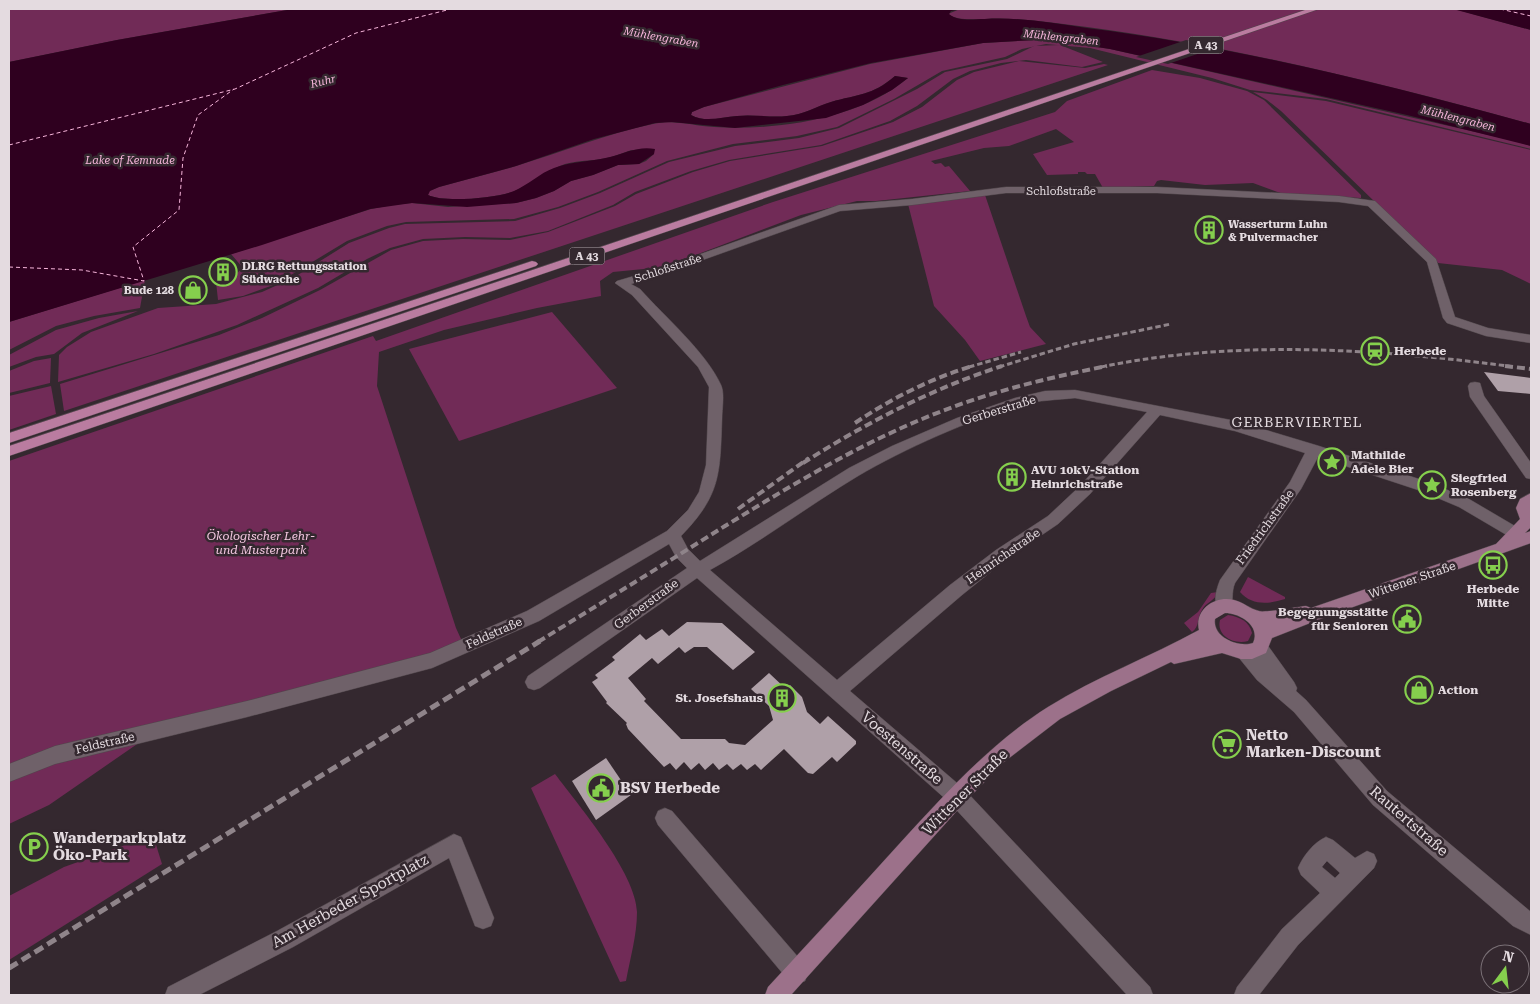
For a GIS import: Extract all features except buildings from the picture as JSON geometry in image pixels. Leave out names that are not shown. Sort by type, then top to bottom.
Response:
[{"type":"highway","name":"A 43","points":[[9,438],[1294,9]]},
{"type":"highway","name":"A 43","points":[[9,451],[1315,9]]},
{"type":"main road","points":[[1530,520],[1523,507],[1525,502],[1531,499]]},
{"type":"main road","name":"Wittener Straße","points":[[1167,656],[1222,646],[1256,645],[1322,611],[1524,539],[1530,520]]},
{"type":"main road","points":[[1209,633],[1206,617],[1210,611],[1224,606],[1241,609],[1256,619],[1256,645]]},
{"type":"main road","name":"Wittener Straße","points":[[1256,619],[1322,611]]},
{"type":"main road","name":"Wittener Straße","points":[[776,995],[957,796],[997,756],[1054,714],[1105,685],[1167,656],[1194,640],[1209,633],[1222,646]]},
{"type":"street","name":"Schloßstraße","points":[[622,283],[665,270],[839,208],[937,199],[1006,190],[1157,190],[1339,198],[1371,203],[1432,261],[1449,318],[1486,332],[1531,339]]},
{"type":"street","name":"Feldstraße","points":[[9,773],[55,755],[247,709],[432,660],[533,616],[672,535],[693,514],[706,493],[713,465],[716,387],[703,365],[636,292],[622,283]]},
{"type":"street","points":[[1475,386],[1477,397],[1531,474]]},
{"type":"street","name":"Gerberstraße","points":[[534,682],[682,578],[717,560],[830,486],[873,461],[970,418],[1045,396],[1075,394],[1236,426],[1426,487],[1464,503],[1524,539]]},
{"type":"street","name":"Heinrichstraße","points":[[837,691],[956,590],[1002,554],[1053,520],[1085,490],[1157,410]]},
{"type":"street","name":"Friedrichstraße","points":[[1224,606],[1224,590],[1228,580],[1296,485],[1314,450]]},
{"type":"street","name":"Voestenstraße","points":[[672,535],[682,553],[698,569],[957,796],[1142,995]]},
{"type":"street","name":"Rautertstraße","points":[[1256,645],[1263,674],[1300,706],[1380,798],[1521,918],[1531,924]]},
{"type":"street","points":[[665,818],[797,973]]},
{"type":"street","name":"Am Herbeder Sportplatz","points":[[176,995],[285,939],[454,844],[484,918]]},
{"type":"street","points":[[1245,995],[1290,937],[1335,892],[1361,866],[1326,847],[1308,868],[1335,892]]},
{"type":"green space","points":[[9,9],[293,9],[117,40],[9,62]]},
{"type":"green space","points":[[960,9],[1458,10],[1531,30],[1531,124],[1366,81],[1199,45],[1049,22],[1010,19],[966,19],[956,18],[948,14]]},
{"type":"green space","points":[[1035,40],[1110,49],[1515,141],[1531,146],[1531,149],[1326,99],[1250,90],[1212,78],[1090,48],[1046,44],[1022,49],[1005,57],[942,71],[894,99],[837,127],[797,136],[733,144],[667,161],[598,192],[558,207],[514,219],[406,222],[387,226],[347,241],[276,284],[243,296],[218,300],[216,282],[231,278],[243,268],[231,254],[371,209],[392,205],[412,203],[448,207],[516,203],[536,198],[554,191],[571,181],[618,165],[639,164],[654,154],[632,150],[605,158],[565,164],[515,191],[496,196],[446,199],[428,195],[429,191],[439,187],[506,169],[601,138],[653,124],[676,122],[738,128],[763,127],[790,124],[842,113],[866,104],[908,78],[895,76],[871,91],[793,115],[702,119],[691,115],[692,112],[704,107],[870,64],[983,43]]},
{"type":"green space","points":[[1060,45],[1103,62],[1082,67],[1026,60],[1001,63],[970,71],[953,79],[917,106],[890,121],[821,145],[729,160],[691,171],[635,192],[613,205],[548,231],[510,238],[465,237],[423,239],[390,248],[367,259],[318,288],[237,325],[154,354],[58,382],[59,355],[67,347],[91,332],[158,308],[216,304],[262,292],[293,278],[349,243],[389,228],[405,224],[515,221],[560,208],[600,193],[669,162],[735,146],[799,138],[839,128],[917,89],[945,72],[1007,59],[1034,46]]},
{"type":"green space","points":[[1019,61],[1085,68],[1104,64],[1108,65],[64,411],[60,384],[219,335],[262,318],[320,290],[391,250],[423,241],[463,239],[510,240],[548,232],[615,206],[636,194],[693,172],[730,161],[822,146],[893,122],[922,107],[957,80],[974,72]]},
{"type":"green space","name":"Ökologischer Lehr- und Musterpark","points":[[1152,70],[1200,78],[1247,91],[1264,100],[1361,195],[1361,198],[1283,194],[1253,183],[1205,185],[1161,180],[1157,181],[1154,186],[1103,188],[1095,174],[1078,172],[1078,174],[1047,175],[1033,154],[1074,142],[1056,129],[1009,146],[984,148],[931,161],[935,164],[941,163],[945,167],[949,166],[970,191],[876,201],[857,201],[801,215],[664,267],[613,272],[600,281],[601,296],[537,308],[444,330],[379,352],[377,386],[456,628],[466,650],[143,740],[49,805],[9,824],[9,461],[373,336],[376,341],[773,202],[1055,112],[1067,101]]},
{"type":"green space","points":[[1253,92],[1326,101],[1531,150],[1531,284],[1502,270],[1438,263],[1281,111]]},
{"type":"green space","points":[[985,195],[1030,327],[1046,344],[980,361],[965,340],[934,306],[908,204]]},
{"type":"green space","points":[[145,280],[140,308],[94,316],[56,326],[9,350],[9,322]]},
{"type":"green space","points":[[138,311],[82,333],[54,354],[36,357],[9,367],[9,355],[56,330],[99,318]]},
{"type":"green space","points":[[552,312],[617,388],[459,441],[409,349]]},
{"type":"green space","points":[[51,358],[50,383],[9,393],[9,371],[34,361]]},
{"type":"green space","points":[[51,386],[56,414],[9,430],[9,396]]},
{"type":"green space","points":[[1248,577],[1285,597],[1285,599],[1267,603],[1250,600],[1240,592]]},
{"type":"green space","points":[[1218,592],[1200,613],[1196,627],[1192,632],[1184,623],[1198,612],[1211,593]]},
{"type":"green space","points":[[1228,615],[1240,618],[1249,625],[1252,633],[1248,641],[1237,642],[1223,635],[1219,626],[1220,620]]},
{"type":"green space","points":[[555,774],[605,840],[627,878],[634,896],[637,921],[626,981],[620,982],[531,788]]},
{"type":"green space","points":[[153,835],[162,864],[9,960],[9,896],[64,867]]},
{"type":"water","name":"Lake of Kemnade","points":[[293,9],[960,9],[951,11],[949,14],[961,19],[1049,22],[1143,36],[1255,56],[1366,81],[1531,124],[1531,146],[1407,115],[1110,49],[1035,40],[983,43],[871,63],[704,107],[692,112],[691,115],[708,119],[793,115],[872,91],[895,76],[908,78],[892,90],[863,105],[826,118],[735,128],[672,122],[655,123],[594,139],[516,166],[439,187],[430,191],[428,195],[446,199],[471,199],[506,194],[524,186],[554,168],[603,159],[638,149],[655,149],[654,154],[639,164],[618,165],[571,181],[554,191],[536,198],[516,203],[467,207],[412,203],[370,209],[262,245],[9,322],[9,62],[117,40]]},
{"type":"water","points":[[1453,9],[1531,9],[1531,30]]},
{"type":"pier","points":[[1186,40],[1218,47],[1168,64],[1136,57]]},
{"type":"ferry route","points":[[233,89],[356,33],[451,9]]},
{"type":"ferry route","points":[[1500,9],[1531,16]]},
{"type":"ferry route","points":[[9,145],[233,89]]},
{"type":"ferry route","points":[[9,267],[82,270],[144,281],[133,247],[179,210],[183,158],[198,115],[233,89]]},
{"type":"railway","points":[[1000,367],[1074,344],[1171,324]]},
{"type":"railway","points":[[1101,367],[1152,358],[1255,350],[1308,350],[1412,355],[1515,367]]},
{"type":"railway","points":[[970,367],[1021,352]]},
{"type":"railway","points":[[538,642],[775,495],[878,439],[905,426],[975,399],[1040,381],[1107,366]]},
{"type":"railway","points":[[1505,366],[1531,369]]},
{"type":"railway","points":[[855,423],[883,405],[912,390],[970,367]]},
{"type":"railway","points":[[803,463],[899,408],[950,385],[1000,367]]},
{"type":"railway","points":[[738,509],[809,458]]},
{"type":"railway","points":[[9,968],[540,641]]},
{"type":"place","name":"Wasserturm Luhn & Pulvermacher","points":[[1209,230]]},
{"type":"place","name":"DLRG Rettungsstation Südwache","points":[[223,272]]},
{"type":"place","name":"Bude 128","points":[[193,290]]},
{"type":"place","name":"Herbede","points":[[1375,351]]},
{"type":"place","name":"Mathilde Adele Bier","points":[[1332,462]]},
{"type":"place","name":"AVU 10kV-Station Heinrichstraße","points":[[1012,477]]},
{"type":"place","name":"Siegfried Rosenberg","points":[[1432,485]]},
{"type":"place","name":"Herbede Mitte","points":[[1493,565]]},
{"type":"place","name":"Begegnungsstätte für Senioren","points":[[1407,619]]},
{"type":"place","name":"Action","points":[[1419,690]]},
{"type":"place","name":"St. Josefshaus","points":[[782,698]]},
{"type":"place","name":"Netto Marken-Discount","points":[[1227,744]]},
{"type":"place","name":"BSV Herbede","points":[[601,788]]},
{"type":"place","name":"Wanderparkplatz Öko-Park","points":[[34,847]]},
{"type":"district","name":"GERBERVIERTEL","points":[[1297,422]]},
{"type":"water label","name":"Mühlengraben","points":[[661,37]]},
{"type":"water label","name":"Mühlengraben","points":[[1061,37]]},
{"type":"water label","name":"Ruhr","points":[[323,81]]},
{"type":"water label","name":"Mühlengraben","points":[[1458,118]]}]
